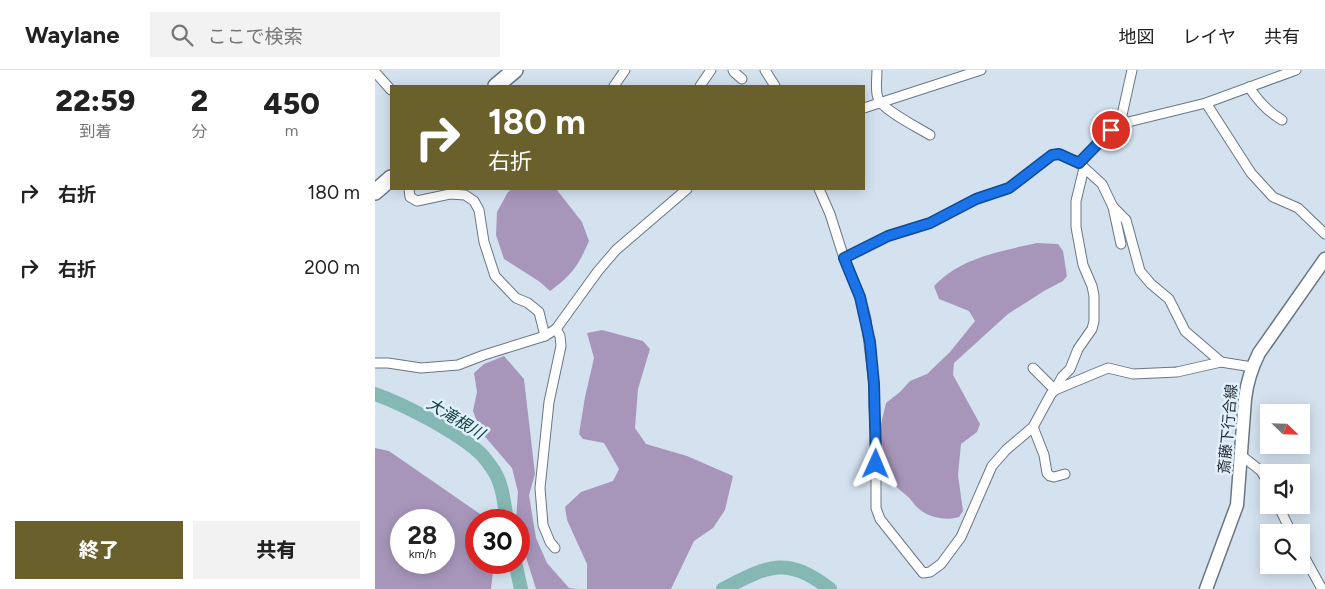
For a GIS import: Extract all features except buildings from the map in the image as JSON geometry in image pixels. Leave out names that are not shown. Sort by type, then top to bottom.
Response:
[{"type":"main road","points":[[497,85],[515,70]]},
{"type":"main road","name":"斎藤下行合線","points":[[1205,589],[1237,505],[1245,399],[1252,367],[1325,259]]},
{"type":"street","points":[[615,85],[625,70]]},
{"type":"street","points":[[702,85],[711,70]]},
{"type":"street","points":[[733,70],[742,79]]},
{"type":"street","points":[[765,70],[774,85]]},
{"type":"street","points":[[877,70],[877,97],[880,103],[901,119],[930,135]]},
{"type":"street","points":[[865,108],[981,70]]},
{"type":"street","points":[[1120,124],[1132,70]]},
{"type":"street","points":[[819,190],[860,297],[870,342],[877,430],[876,508],[880,519],[923,573],[930,572],[941,564],[961,537],[992,466],[1006,450],[1033,427],[1051,394],[1070,368],[1078,349],[1092,329],[1094,321],[1094,296],[1083,265],[1076,227],[1076,201],[1082,165],[1111,130],[1120,124],[1206,103],[1296,70]]},
{"type":"street","points":[[375,72],[390,89]]},
{"type":"street","points":[[1249,87],[1265,108],[1283,120]]},
{"type":"street","points":[[1206,103],[1251,174],[1273,197],[1298,208],[1325,234]]},
{"type":"street","points":[[844,258],[888,236],[930,223],[976,199],[1009,188],[1052,155],[1059,154],[1082,165],[1102,184],[1113,207],[1121,244]]},
{"type":"street","points":[[409,190],[411,197],[417,200],[450,194],[465,195],[474,201],[479,210],[484,242],[495,276],[516,298],[539,312],[545,336]]},
{"type":"street","points":[[375,363],[421,368],[458,365],[545,336],[556,329],[598,271],[616,250],[686,190]]},
{"type":"street","points":[[1113,207],[1126,220],[1140,271],[1151,284],[1169,299],[1185,331],[1221,362]]},
{"type":"street","points":[[555,548],[550,542],[543,525],[540,505],[542,454],[549,402],[561,346],[560,336],[556,329]]},
{"type":"street","points":[[1055,390],[1109,368],[1133,374],[1169,373],[1221,362],[1252,367]]},
{"type":"street","points":[[1033,368],[1055,390]]},
{"type":"street","points":[[1033,427],[1044,455],[1047,473],[1050,476],[1065,474]]},
{"type":"street","points":[[1241,456],[1260,470]]},
{"type":"street","points":[[1310,567],[1322,589]]},
{"type":"shaded area","points":[[511,190],[557,190],[582,222],[589,241],[585,250],[578,264],[569,275],[550,291],[540,282],[504,259],[496,235],[497,212]]},
{"type":"shaded area","points":[[1037,243],[1058,244],[1063,251],[1067,276],[1063,281],[1008,314],[954,363],[953,375],[980,424],[977,432],[961,444],[958,475],[963,511],[959,517],[949,519],[928,515],[891,482],[879,467],[881,451],[880,428],[886,403],[910,381],[927,374],[950,352],[975,321],[969,311],[939,299],[934,286],[944,276],[969,262],[995,253]]},
{"type":"shaded area","points":[[602,330],[643,341],[650,349],[638,389],[635,428],[646,444],[687,456],[733,476],[725,510],[713,528],[694,541],[671,589],[587,589],[587,564],[567,520],[565,507],[581,492],[613,481],[619,469],[604,443],[583,439],[579,434],[594,358],[587,333]]},
{"type":"shaded area","points":[[504,356],[524,379],[535,474],[529,495],[536,538],[547,563],[569,588],[577,589],[536,589],[530,570],[530,509],[517,509],[518,492],[512,468],[481,432],[473,411],[477,392],[474,373],[484,364]]},
{"type":"shaded area","points":[[375,448],[389,451],[473,509],[465,509],[465,574],[493,574],[491,589],[375,589]]},
{"type":"waterway","name":"大滝根川","points":[[375,394],[430,419],[458,436],[480,453],[494,471],[499,482],[505,509]]},
{"type":"waterway","name":"大滝根川","points":[[723,589],[765,570],[777,568],[801,571],[830,589]]},
{"type":"waterway","name":"大滝根川","points":[[518,574],[521,589]]},
{"type":"route","points":[[876,464],[877,430],[870,342],[860,297],[844,258],[888,236],[930,223],[976,199],[1009,188],[1052,155],[1059,154],[1079,163],[1111,130]]}]
